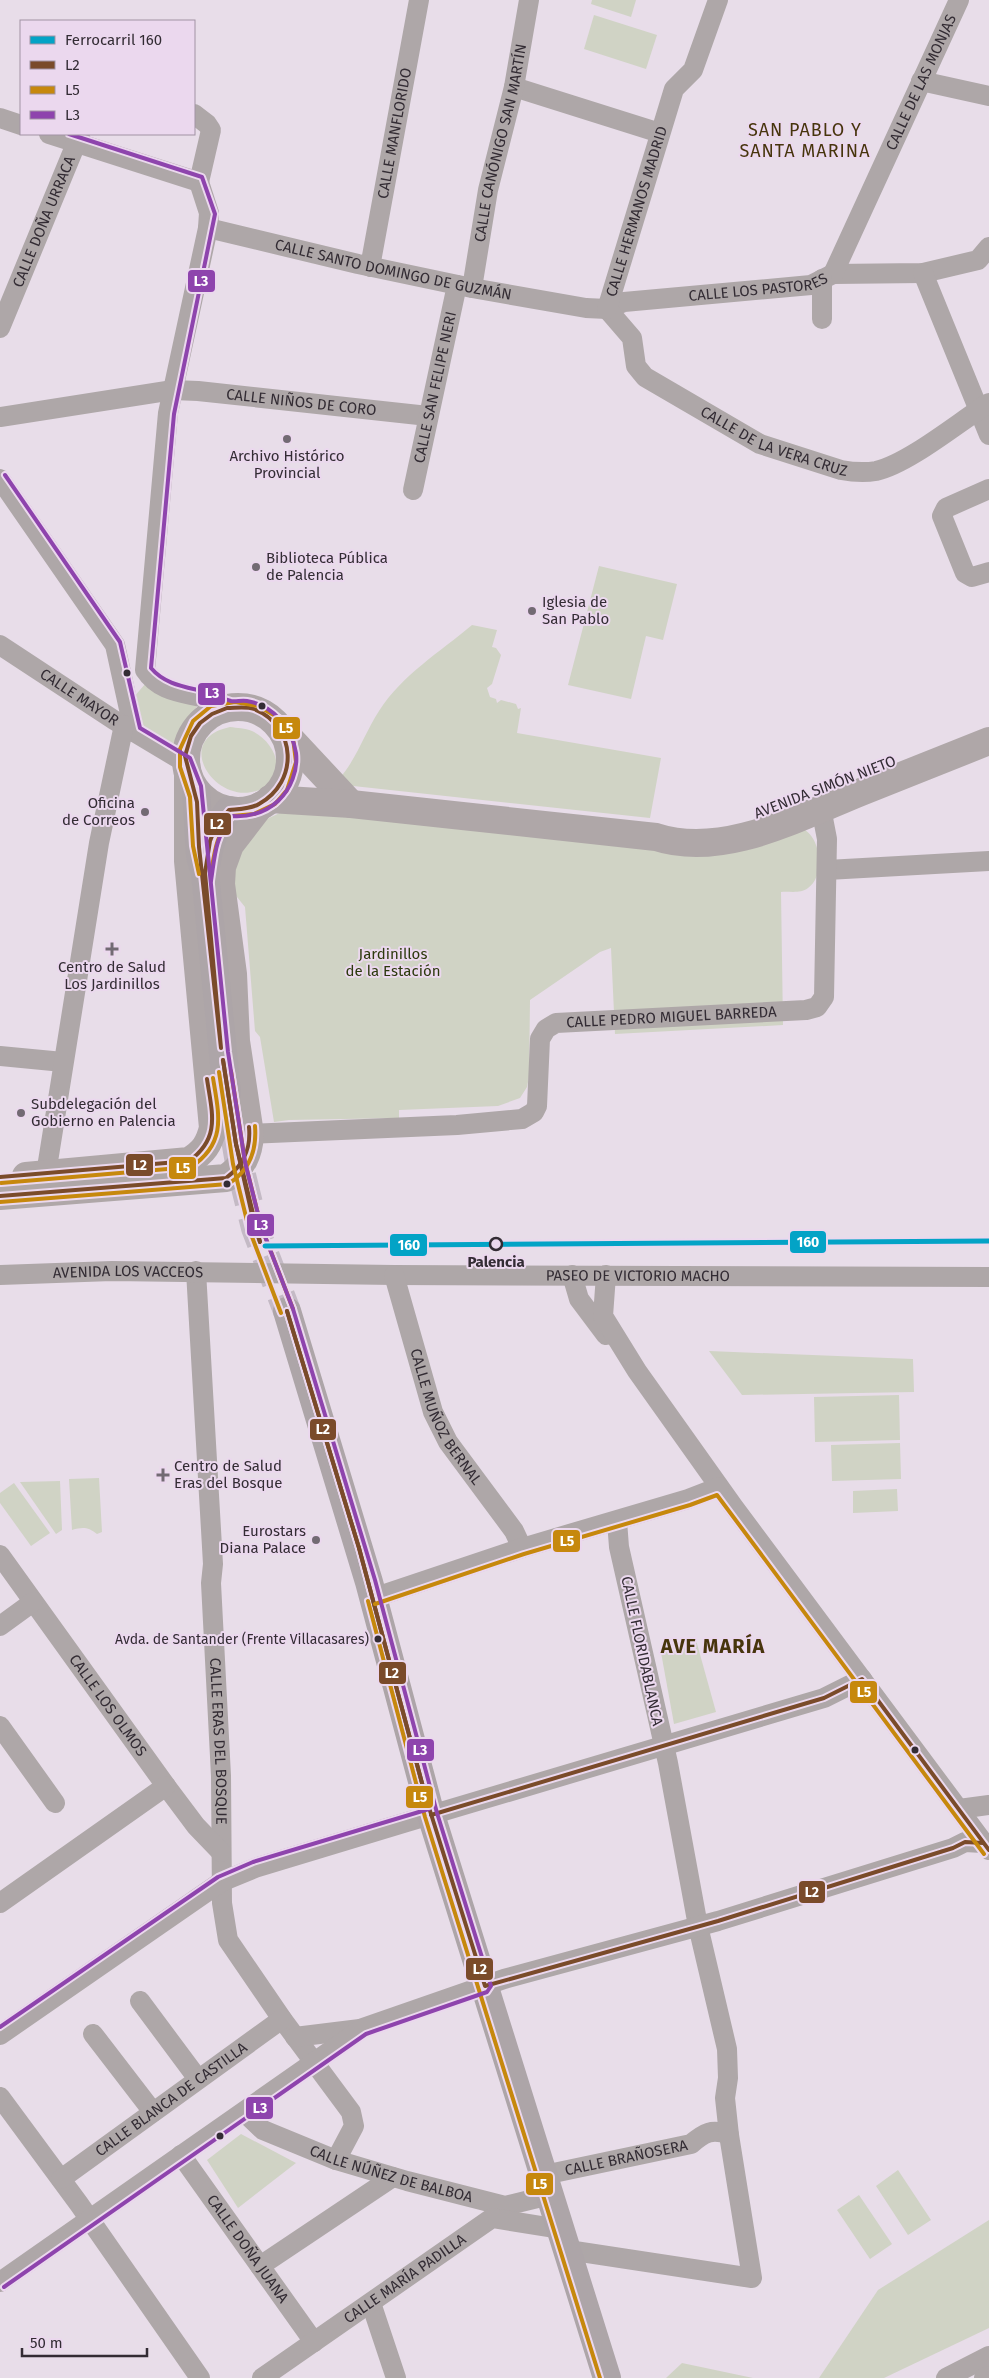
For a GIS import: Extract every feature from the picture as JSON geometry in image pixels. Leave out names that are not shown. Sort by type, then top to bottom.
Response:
[{"type":"highway","points":[[190,776],[200,856],[205,873],[227,1093]]},
{"type":"highway","points":[[205,873],[210,841],[216,826],[229,810]]},
{"type":"highway","points":[[287,1311],[373,1598],[431,1815],[607,2378]]},
{"type":"main road","points":[[0,1178],[189,1161],[202,1154],[210,1142],[213,1128],[188,861],[190,737],[197,726],[207,717],[231,707],[257,710],[278,726],[351,804]]},
{"type":"main road","name":"AVENIDA SIMÓN NIETO","points":[[656,837],[702,831],[736,822],[989,722]]},
{"type":"main road","points":[[0,1196],[226,1178],[236,1172],[248,1147],[236,1041],[233,974],[221,884],[222,868],[230,845],[285,781],[289,770],[288,747],[278,726]]},
{"type":"main road","points":[[957,735],[973,737],[989,730]]},
{"type":"main road","name":"AVENIDA SIMÓN NIETO","points":[[265,803],[351,804],[656,837],[676,844],[709,842],[745,836],[989,741]]},
{"type":"main road","points":[[736,822],[756,824],[806,804],[821,808],[830,795],[871,779],[887,763]]},
{"type":"main road","points":[[190,776],[205,800],[229,810],[245,811],[265,803]]},
{"type":"main road","points":[[213,1128],[248,1147]]},
{"type":"street","name":"CALLE MANFLORIDO","points":[[370,267],[419,0]]},
{"type":"street","name":"CALLE CANÓNIGO SAN MARTÍN","points":[[465,286],[514,87],[529,0]]},
{"type":"street","name":"CALLE HERMANOS MADRID","points":[[607,309],[674,89],[693,70],[718,0]]},
{"type":"street","name":"CALLE DE LAS MONJAS","points":[[827,277],[959,0]]},
{"type":"street","points":[[921,81],[989,96]]},
{"type":"street","points":[[514,87],[660,133]]},
{"type":"street","points":[[195,115],[207,124],[211,130],[199,182],[210,213],[168,413],[146,670],[159,686],[172,691],[210,699],[231,707]]},
{"type":"street","points":[[0,118],[20,125]]},
{"type":"street","points":[[56,135],[78,138],[199,182]]},
{"type":"street","name":"CALLE DOÑA URRACA","points":[[0,328],[78,138]]},
{"type":"street","name":"CALLE SANTO DOMINGO DE GUZMÁN","points":[[208,228],[370,267],[579,307],[607,309]]},
{"type":"street","name":"CALLE LOS PASTORES","points":[[607,309],[624,302],[811,285],[827,277],[923,273],[978,260],[989,247]]},
{"type":"street","points":[[923,273],[984,406],[989,435]]},
{"type":"street","points":[[822,319],[827,277]]},
{"type":"street","name":"CALLE SAN FELIPE NERI","points":[[412,490],[428,416],[465,286]]},
{"type":"street","name":"CALLE DE LA VERA CRUZ","points":[[607,309],[632,338],[636,366],[645,377],[760,444],[841,470],[852,472],[875,471],[896,463],[984,406]]},
{"type":"street","name":"CALLE NIÑOS DE CORO","points":[[0,417],[152,391],[172,390],[208,392],[428,416]]},
{"type":"street","points":[[0,479],[115,645],[129,728],[99,842],[46,1174]]},
{"type":"street","points":[[989,489],[946,508],[942,516],[965,573],[972,577],[989,572]]},
{"type":"street","name":"CALLE MAYOR","points":[[0,645],[129,728],[190,776]]},
{"type":"street","name":"CALLE PEDRO MIGUEL BARREDA","points":[[248,1147],[522,1119],[534,1112],[537,1106],[540,1039],[546,1029],[556,1023],[806,1010],[817,1007],[824,997],[828,870],[826,829],[821,808]]},
{"type":"street","points":[[828,870],[989,861]]},
{"type":"street","points":[[0,1056],[63,1062]]},
{"type":"street","name":"AVENIDA LOS VACCEOS","points":[[0,1275],[112,1271],[256,1272]]},
{"type":"street","name":"CALLE ERAS DEL BOSQUE","points":[[196,1271],[213,1564],[211,1583],[221,1776],[222,1903],[228,1940],[282,2019],[350,2112],[354,2126],[336,2160]]},
{"type":"street","name":"PASEO DE VICTORIO MACHO","points":[[256,1272],[394,1276],[989,1277]]},
{"type":"street","points":[[572,1275],[579,1299],[596,1323],[637,1371]]},
{"type":"street","points":[[606,1275],[603,1316],[637,1371],[719,1487],[959,1809],[987,1843]]},
{"type":"street","name":"CALLE MUÑOZ BERNAL","points":[[394,1276],[437,1419],[448,1442],[514,1531],[522,1548]]},
{"type":"street","points":[[373,1598],[522,1548],[617,1521],[688,1499],[719,1487]]},
{"type":"street","name":"CALLE FLORIDABLANCA","points":[[617,1521],[619,1547],[663,1745],[698,1926],[727,2049],[728,2078],[725,2098],[752,2278]]},
{"type":"street","name":"CALLE LOS OLMOS","points":[[0,1555],[166,1786],[196,1826],[221,1852]]},
{"type":"street","points":[[0,1626],[33,1602]]},
{"type":"street","points":[[0,2035],[221,1882],[264,1866],[431,1815],[824,1698],[862,1679]]},
{"type":"street","points":[[0,1726],[55,1803]]},
{"type":"street","points":[[0,1903],[166,1786]]},
{"type":"street","points":[[959,1809],[989,1805]]},
{"type":"street","points":[[196,1826],[209,1824],[221,1815]]},
{"type":"street","points":[[295,2037],[363,2028],[485,1986],[698,1926],[944,1851],[965,1842],[987,1843]]},
{"type":"street","points":[[140,2001],[198,2080]]},
{"type":"street","name":"CALLE BLANCA DE CASTILLA","points":[[61,2179],[282,2019]]},
{"type":"street","points":[[0,2282],[363,2028]]},
{"type":"street","points":[[93,2034],[153,2112]]},
{"type":"street","points":[[0,2097],[61,2179],[200,2378]]},
{"type":"street","name":"CALLE BRAÑOSERA","points":[[547,2185],[691,2144],[705,2132],[725,2098]]},
{"type":"street","name":"CALLE NÚÑEZ DE BALBOA","points":[[244,2112],[263,2130],[336,2160],[505,2206],[547,2185]]},
{"type":"street","name":"CALLE BRAÑOSERA","points":[[705,2132],[718,2130],[729,2134]]},
{"type":"street","name":"CALLE DOÑA JUANA","points":[[181,2155],[314,2342]]},
{"type":"street","points":[[260,2266],[393,2176]]},
{"type":"street","name":"CALLE MARÍA PADILLA","points":[[262,2378],[492,2218],[564,2239],[752,2278]]},
{"type":"street","points":[[371,2303],[396,2378]]},
{"type":"street","points":[[946,2378],[989,2356]]},
{"type":"street","points":[[984,2378],[989,2376]]},
{"type":"green space","points":[[592,0],[636,0],[631,17],[591,4]]},
{"type":"green space","points":[[594,15],[657,35],[646,69],[584,49]]},
{"type":"green space","points":[[599,566],[677,584],[663,640],[646,636],[631,699],[568,685]]},
{"type":"green space","points":[[472,625],[497,630],[492,647],[496,648],[501,655],[492,684],[487,688],[490,697],[496,699],[497,703],[501,700],[516,704],[518,709],[521,708],[517,733],[661,758],[650,818],[344,785],[338,780],[350,764],[388,698],[410,675]]},
{"type":"green space","points":[[146,683],[197,706],[177,739],[176,748],[147,730],[139,718],[133,698]]},
{"type":"green space","points":[[230,727],[252,731],[267,742],[272,749],[277,766],[271,782],[263,788],[247,793],[231,790],[217,783],[207,771],[202,758],[203,745],[212,734]]},
{"type":"green space","name":"Jardinillos de la Estación","points":[[288,809],[655,847],[801,828],[808,832],[817,847],[819,866],[814,882],[808,888],[798,892],[781,892],[783,1025],[615,1034],[611,948],[600,952],[530,1000],[529,1077],[527,1087],[520,1098],[498,1106],[399,1110],[399,1118],[289,1120],[274,1122],[260,1037],[255,1031],[245,907],[233,892],[229,865],[267,819]]},
{"type":"green space","points":[[709,1351],[913,1359],[914,1392],[742,1395]]},
{"type":"green space","points":[[899,1395],[900,1440],[815,1442],[814,1397]]},
{"type":"green space","points":[[900,1443],[901,1479],[832,1481],[831,1445]]},
{"type":"green space","points":[[99,1478],[102,1532],[97,1534],[85,1528],[72,1530],[69,1479]]},
{"type":"green space","points":[[60,1481],[62,1530],[56,1534],[20,1482]]},
{"type":"green space","points":[[14,1483],[50,1533],[31,1546],[0,1503],[0,1493]]},
{"type":"green space","points":[[897,1489],[898,1511],[853,1513],[853,1491]]},
{"type":"green space","points":[[696,1640],[716,1712],[674,1724],[660,1647]]},
{"type":"green space","points":[[241,2134],[296,2163],[238,2208],[207,2160]]},
{"type":"green space","points":[[898,2170],[931,2220],[908,2235],[876,2186]]},
{"type":"green space","points":[[859,2195],[892,2244],[870,2259],[837,2210]]},
{"type":"green space","points":[[989,2220],[989,2328],[884,2378],[819,2378],[878,2290]]},
{"type":"green space","points":[[682,2363],[753,2378],[666,2378]]},
{"type":"tunnel","points":[[227,1093],[239,1163],[255,1228],[287,1311]]},
{"type":"rail line","name":"160","points":[[265,1246],[989,1241]]},
{"type":"transit line","name":"L3","points":[[72,135],[202,177],[215,214],[174,414],[151,668],[164,679],[178,685],[210,693],[231,701],[247,701],[265,707],[279,719],[290,734],[296,753],[296,766],[287,791],[278,801],[268,809],[256,813],[245,816],[232,816],[226,824],[219,839],[211,881]]},
{"type":"transit line","name":"L3","points":[[4,2287],[366,2034],[487,1992],[491,1986],[437,1813],[375,1580],[293,1309],[261,1226],[245,1162],[228,1052],[201,786],[190,758],[140,728],[120,642],[5,475]]},
{"type":"transit line","name":"L5","points":[[199,874],[193,846],[190,797],[180,767],[180,749],[193,721],[211,706],[235,702],[258,706],[279,718],[293,738],[296,762],[287,790],[275,804],[254,814],[232,816],[219,836],[211,873]]},
{"type":"transit line","name":"L2","points":[[227,708],[251,708],[268,717],[279,728],[285,741],[288,755],[286,769],[281,782],[272,794],[256,806],[229,810],[216,826],[210,841],[205,873],[221,1048],[199,847],[197,802],[185,756],[191,736],[200,723],[212,714],[227,708]]},
{"type":"transit line","name":"L2","points":[[223,1060],[236,1144]]},
{"type":"transit line","name":"L2","points":[[223,1060],[236,1144]]},
{"type":"transit line","name":"L5","points":[[231,1071],[245,1162],[261,1226],[293,1309]]},
{"type":"transit line","name":"L5","points":[[219,1072],[233,1164],[249,1229],[281,1313]]},
{"type":"transit line","name":"L5","points":[[1,1183],[191,1167],[203,1158],[210,1148],[218,1127],[213,1078]]},
{"type":"transit line","name":"L2","points":[[0,1177],[189,1161],[199,1152],[210,1134],[212,1114],[207,1079]]},
{"type":"transit line","name":"L5","points":[[0,1202],[228,1184],[241,1173],[250,1160],[255,1144],[255,1126]]},
{"type":"transit line","name":"L2","points":[[0,1196],[226,1178],[237,1168],[245,1156],[249,1142],[249,1127]]},
{"type":"transit line","name":"L2","points":[[236,1144],[260,1242]]},
{"type":"transit line","name":"L2","points":[[236,1144],[255,1228],[260,1242]]},
{"type":"transit line","name":"L2","points":[[287,1311],[359,1548]]},
{"type":"transit line","name":"L2","points":[[287,1311],[359,1548]]},
{"type":"transit line","name":"L5","points":[[375,1604],[524,1554],[690,1505],[717,1495],[984,1854]]},
{"type":"transit line","name":"L2","points":[[359,1548],[426,1798]]},
{"type":"transit line","name":"L2","points":[[359,1548],[426,1798]]},
{"type":"transit line","name":"L5","points":[[368,1601],[425,1817],[600,2378]]},
{"type":"transit line","name":"L2","points":[[431,1815],[824,1698],[862,1679],[989,1850]]},
{"type":"transit line","name":"L2","points":[[426,1798],[485,1986],[718,1921],[953,1848],[965,1842],[983,1843]]},
{"type":"transit line","name":"L3","points":[[0,2027],[218,1877],[253,1862],[429,1809]]},
{"type":"place","name":"Archivo Histórico Provincial","points":[[287,439]]},
{"type":"place","name":"Biblioteca Pública de Palencia","points":[[256,567]]},
{"type":"place","name":"Iglesia de San Pablo","points":[[532,611]]},
{"type":"place","name":"Oficina de Correos","points":[[145,812]]},
{"type":"place","name":"Centro de Salud Los Jardinillos","points":[[112,949]]},
{"type":"place","name":"Subdelegación del Gobierno en Palencia","points":[[21,1113]]},
{"type":"place","name":"Palencia","points":[[496,1244]]},
{"type":"place","name":"Centro de Salud Eras del Bosque","points":[[163,1475]]},
{"type":"place","name":"Eurostars Diana Palace","points":[[316,1540]]},
{"type":"place","name":"Avda. de Santander (Frente Villacasares)","points":[[378,1639]]},
{"type":"district","name":"SAN PABLO Y SANTA MARINA","points":[[805,140]]},
{"type":"district","name":"AVE MARÍA","points":[[713,1646]]}]
